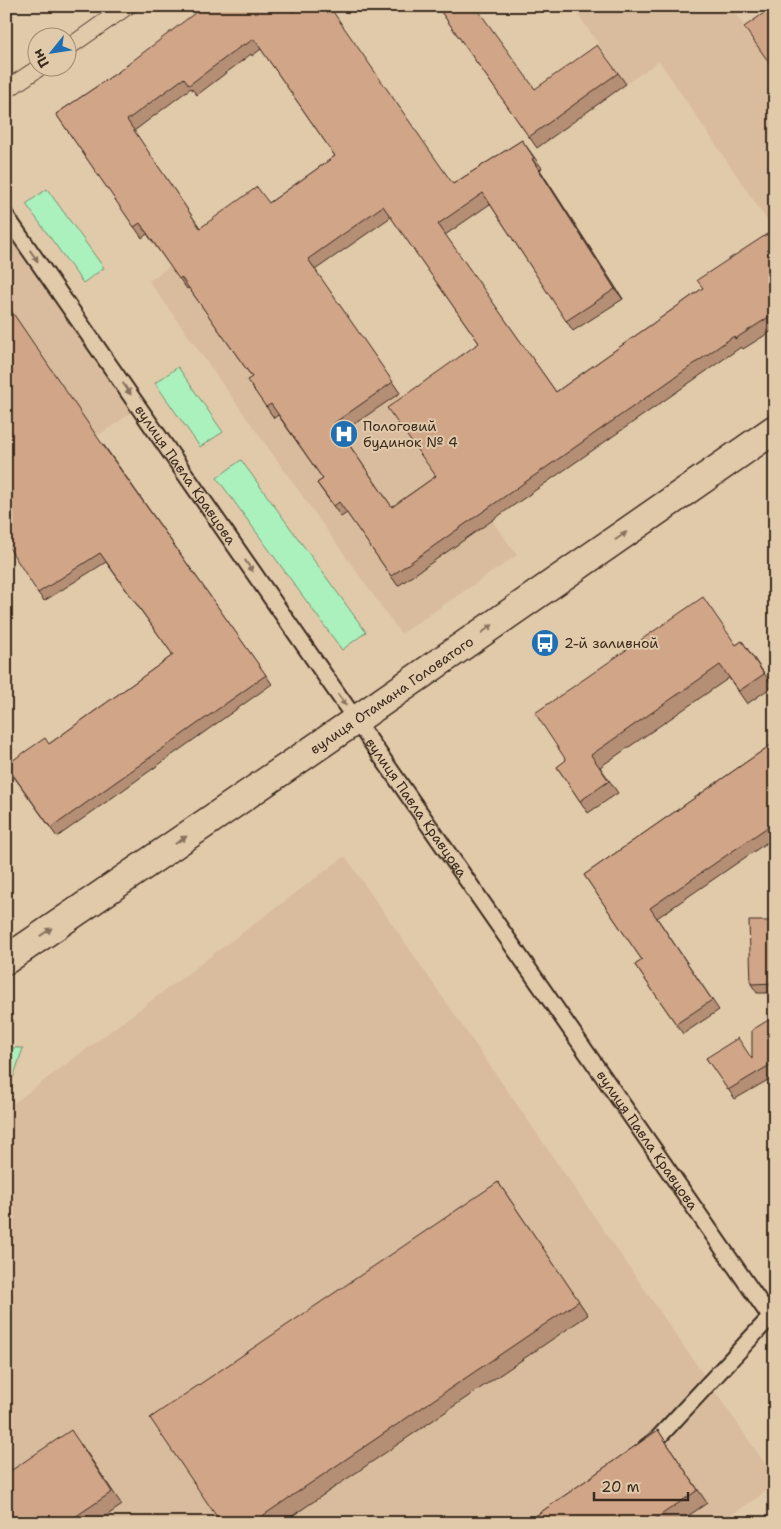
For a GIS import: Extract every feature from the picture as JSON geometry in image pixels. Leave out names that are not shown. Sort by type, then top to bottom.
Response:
[{"type":"main road","name":"вулиця Отамана Головатого","points":[[6,960],[775,429]]},
{"type":"lane","name":"вулиця Павла Кравцова","points":[[6,216],[773,1318]]},
{"type":"lane","points":[[634,1455],[658,1438],[773,1318]]},
{"type":"shaded area","points":[[572,6],[730,6],[754,40],[775,26],[775,232],[659,61],[626,84]]},
{"type":"shaded area","name":"Пологовий будинок № 4","points":[[265,197],[400,393],[517,555],[401,634],[149,281]]},
{"type":"shaded area","points":[[6,229],[137,409],[6,499]]},
{"type":"shaded area","points":[[345,856],[775,1478],[775,1485],[720,1523],[6,1523],[6,1109]]},
{"type":"green space","points":[[47,189],[104,268],[83,283],[26,204]]},
{"type":"green space","points":[[178,367],[223,432],[200,447],[155,383]]},
{"type":"green space","points":[[241,460],[366,632],[342,650],[217,478]]},
{"type":"green space","points":[[6,1048],[23,1048],[10,1087],[6,1088]]},
{"type":"building","points":[[204,6],[288,6],[292,12],[301,6],[329,6],[453,184],[522,140],[534,158],[532,159],[615,289],[566,321],[483,193],[438,224],[556,392],[703,288],[697,280],[775,229],[775,313],[735,339],[734,336],[391,576],[339,502],[334,506],[317,483],[323,479],[271,404],[266,407],[247,380],[252,377],[181,277],[179,279],[140,223],[134,227],[56,114],[118,72]],"holes":[[[254,39],[335,156],[269,203],[257,187],[200,228],[127,120],[184,78],[189,85],[244,44]],[[383,206],[479,343],[387,408],[436,476],[392,507],[334,423],[393,382],[308,259]]]},
{"type":"building","points":[[437,6],[475,6],[535,89],[597,45],[618,73],[529,137]]},
{"type":"building","points":[[775,6],[775,71],[744,27]]},
{"type":"building","points":[[775,184],[775,193],[771,187]]},
{"type":"building","points":[[6,303],[98,438],[266,675],[51,828],[6,765],[45,738],[49,744],[173,655],[100,553],[38,593],[6,543]]},
{"type":"building","points":[[775,513],[775,522],[771,516]]},
{"type":"building","points":[[703,597],[736,645],[742,641],[764,674],[739,691],[720,665],[591,755],[609,781],[580,801],[557,767],[566,760],[535,713]]},
{"type":"building","points":[[775,742],[775,822],[650,908],[712,1000],[676,1024],[635,965],[642,960],[584,875]]},
{"type":"building","points":[[749,921],[775,921],[775,983],[751,984]]},
{"type":"building","points":[[775,1016],[775,1062],[728,1090],[706,1058],[738,1038],[752,1059],[752,1030]]},
{"type":"building","points":[[498,1182],[579,1301],[252,1523],[221,1523],[150,1418]]},
{"type":"building","points":[[71,1430],[112,1492],[66,1523],[6,1523],[6,1474]]},
{"type":"building","points":[[658,1430],[698,1490],[649,1523],[522,1523],[534,1517]]},
{"type":"tram line","points":[[78,30],[112,6]]},
{"type":"tram line","points":[[78,51],[143,6]]},
{"type":"tram line","points":[[6,79],[28,65]]},
{"type":"tram line","points":[[6,101],[39,78]]},
{"type":"place","name":"Пологовий будинок № 4","points":[[344,434]]},
{"type":"place","name":"2-й заливной","points":[[545,643]]}]
